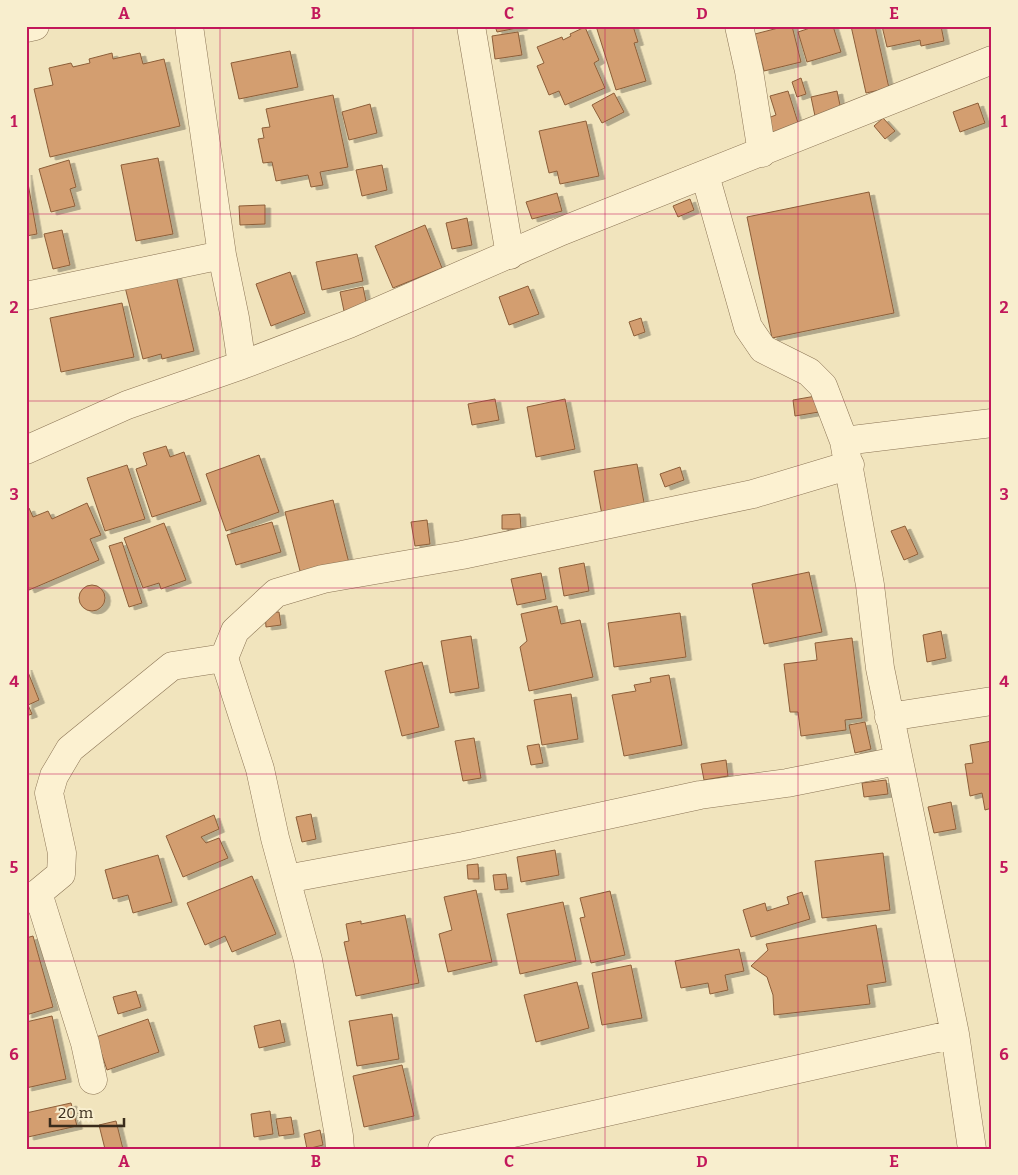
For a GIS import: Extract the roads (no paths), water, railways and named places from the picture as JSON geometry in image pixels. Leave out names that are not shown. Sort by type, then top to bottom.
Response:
[{"type":"street","points":[[26,28],[35,26]]},
{"type":"street","points":[[188,26],[222,255],[236,318],[242,365]]},
{"type":"street","points":[[472,26],[510,255]]},
{"type":"street","points":[[739,26],[750,70],[762,153]]},
{"type":"street","points":[[26,450],[126,405],[242,365],[349,324],[562,231],[992,60]]},
{"type":"street","points":[[706,175],[748,327],[763,349],[809,372],[824,386],[847,453],[870,585],[880,668],[955,1034],[972,1149]]},
{"type":"street","points":[[26,296],[222,255]]},
{"type":"street","points":[[340,1149],[340,1136],[308,960],[260,769],[224,658],[235,631],[276,592],[323,579],[462,555],[753,494],[847,453],[992,423]]},
{"type":"street","points":[[93,1080],[85,1043],[32,896],[61,874],[62,853],[49,793],[54,776],[70,749],[172,666],[224,658]]},
{"type":"street","points":[[889,717],[992,701]]},
{"type":"street","points":[[286,878],[464,846],[690,797],[787,783],[898,761]]},
{"type":"street","points":[[442,1149],[955,1034]]}]
